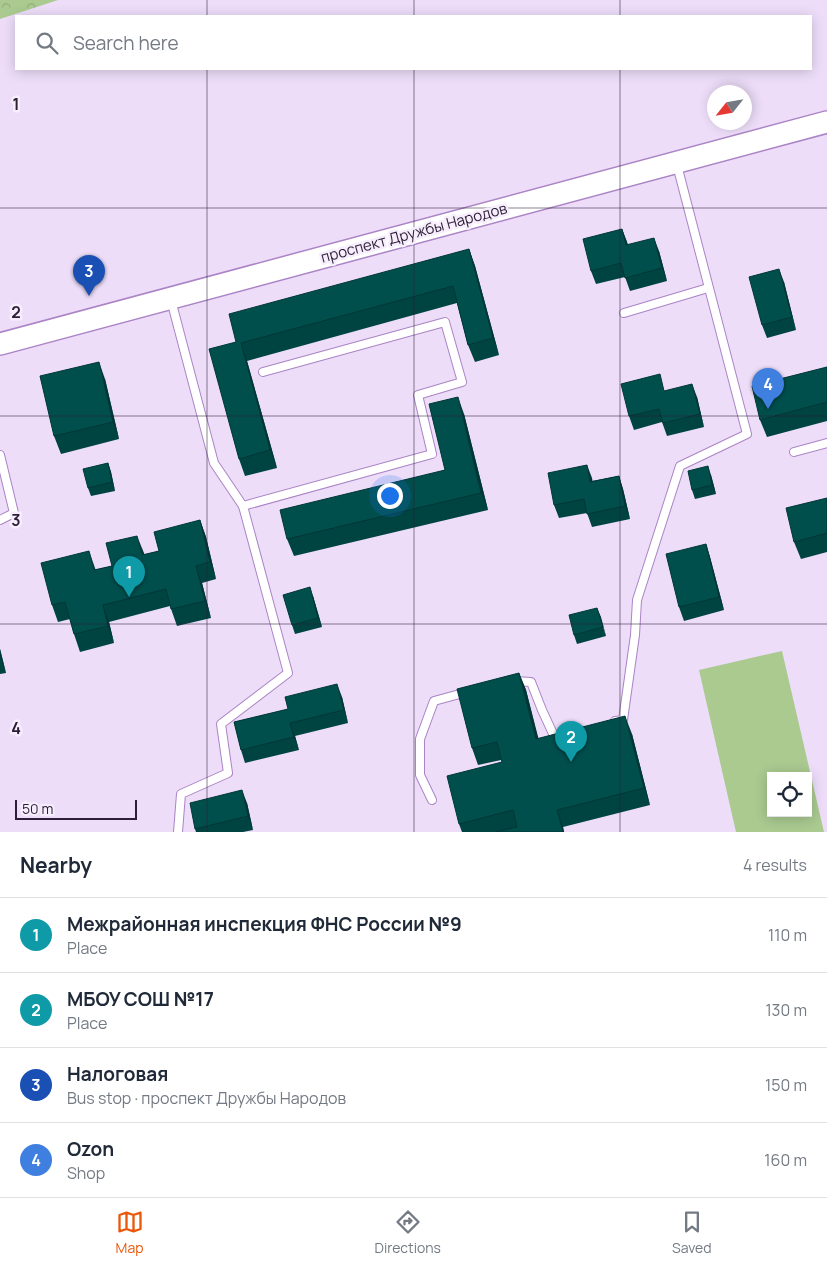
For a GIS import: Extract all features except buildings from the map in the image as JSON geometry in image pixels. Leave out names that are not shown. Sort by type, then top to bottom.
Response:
[{"type":"main road","name":"проспект Дружбы Народов","points":[[0,344],[827,122]]},
{"type":"lane","points":[[603,725],[623,720],[635,635],[637,600],[680,466],[746,434],[676,163]]},
{"type":"lane","points":[[624,313],[708,288]]},
{"type":"lane","points":[[170,298],[214,463],[243,506],[288,673],[221,724],[228,773],[181,794],[178,832]]},
{"type":"lane","points":[[243,506],[432,454],[418,395],[462,382],[445,322],[263,372]]},
{"type":"lane","points":[[794,452],[827,443]]},
{"type":"lane","points":[[0,455],[14,513],[0,520]]},
{"type":"lane","points":[[508,681],[531,682],[555,738],[565,735]]},
{"type":"lane","points":[[432,800],[420,775],[420,739],[434,701],[471,691]]},
{"type":"green space","points":[[0,0],[58,0],[0,19]]},
{"type":"green space","points":[[782,651],[810,772],[767,772],[767,817],[812,817],[812,780],[824,832],[736,832],[699,670]]},
{"type":"place","name":"Налоговая","points":[[89,296]]},
{"type":"place","name":"Ozon","points":[[768,409]]},
{"type":"place","name":"Межрайонная инспекция ФНС России №9","points":[[129,597]]},
{"type":"place","name":"МБОУ СОШ №17","points":[[571,762]]}]
